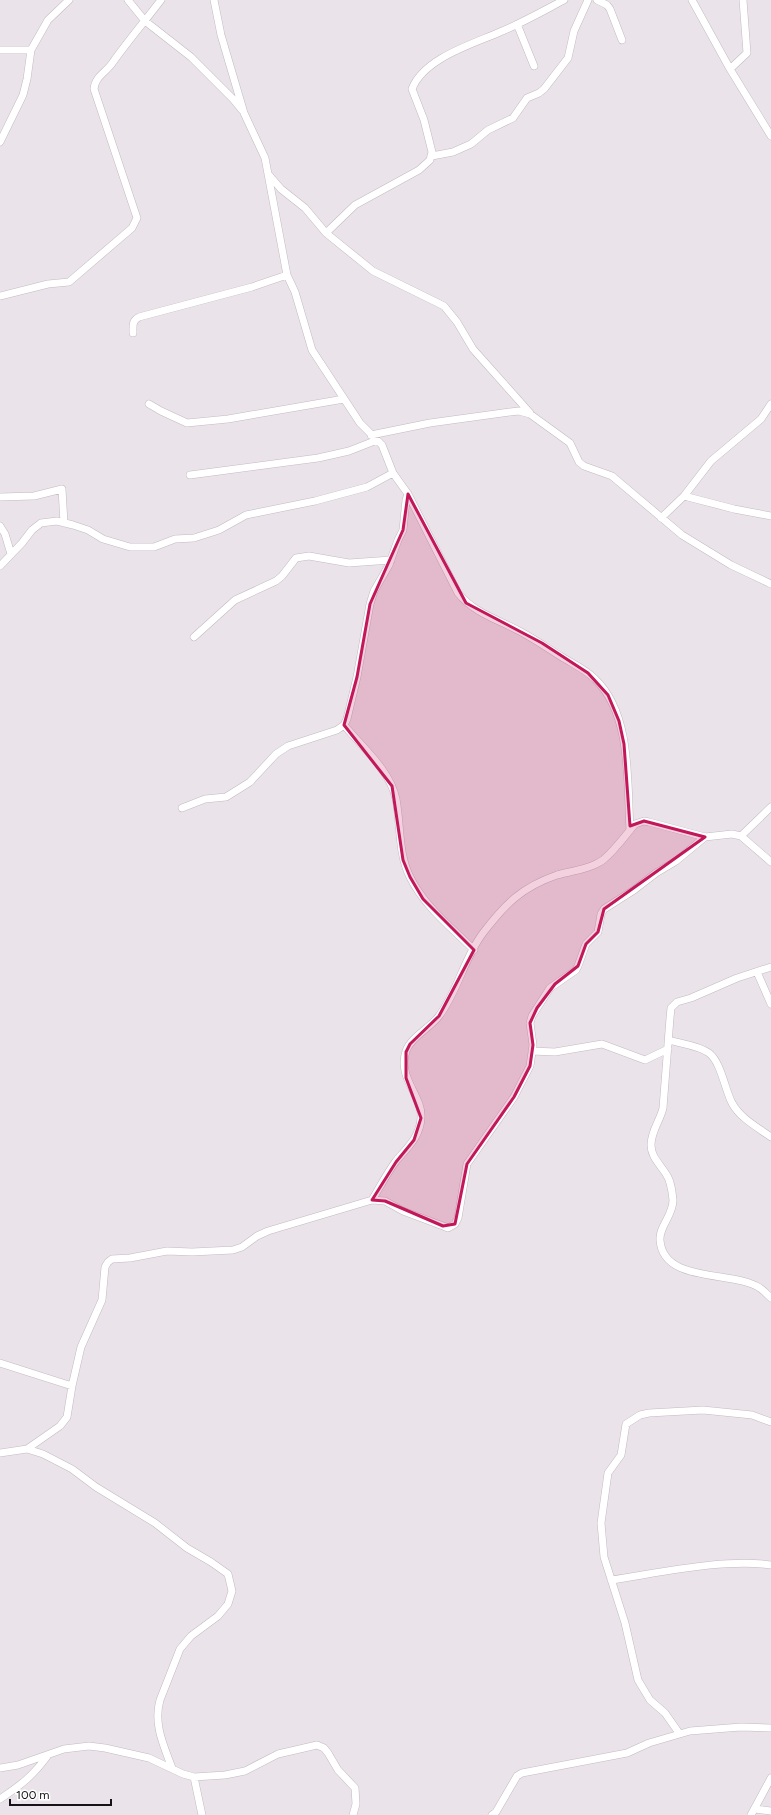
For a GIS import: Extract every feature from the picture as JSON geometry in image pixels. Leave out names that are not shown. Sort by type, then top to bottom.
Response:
[{"type":"street","points":[[0,142],[24,95],[30,50],[48,20],[69,0]]},
{"type":"street","points":[[128,0],[145,21],[191,57],[233,99],[244,113]]},
{"type":"street","points":[[0,296],[48,284],[69,282],[126,234],[135,223],[136,215],[94,89],[96,80],[113,63],[121,50],[161,0]]},
{"type":"street","points":[[214,0],[221,35],[244,113],[265,158],[287,275],[295,292],[312,350],[344,399],[384,449],[393,473],[408,494],[458,593],[466,603],[490,618],[513,627],[542,643],[588,673],[608,695],[615,708],[624,744],[630,830]]},
{"type":"street","points":[[326,233],[355,205],[420,170],[430,160],[432,156],[424,120],[412,91],[413,85],[432,64],[452,52],[517,24],[564,0]]},
{"type":"street","points":[[432,156],[453,152],[471,144],[488,130],[513,118],[527,98],[542,92],[568,58],[574,31],[588,0]]},
{"type":"street","points":[[597,0],[610,9],[622,40]]},
{"type":"street","points":[[692,0],[730,69],[771,136]]},
{"type":"street","points":[[730,69],[748,53],[743,0]]},
{"type":"street","points":[[517,24],[534,66]]},
{"type":"street","points":[[0,50],[30,50]]},
{"type":"street","points":[[268,172],[281,189],[305,208],[326,233],[373,271],[444,306],[457,322],[473,349],[530,414],[570,443],[579,462],[584,466],[612,476],[661,518],[697,545],[732,565],[771,584]]},
{"type":"street","points":[[133,333],[132,324],[134,320],[139,317],[252,287],[287,275]]},
{"type":"street","points":[[149,404],[161,412],[187,422],[228,419],[344,399]]},
{"type":"street","points":[[661,518],[684,496],[711,461],[761,419],[771,404]]},
{"type":"street","points":[[190,475],[318,458],[349,451],[374,438],[430,423],[519,411],[530,414]]},
{"type":"street","points":[[0,566],[37,525],[50,521],[82,528],[103,539],[130,548],[154,547],[175,539],[194,538],[219,530],[246,515],[315,501],[367,487],[393,473]]},
{"type":"street","points":[[0,497],[34,496],[62,490],[64,523]]},
{"type":"street","points":[[182,808],[205,799],[226,797],[250,782],[276,754],[288,746],[337,730],[344,725],[358,677],[370,604],[374,591],[391,560],[403,530],[408,494]]},
{"type":"street","points":[[684,496],[730,508],[771,516]]},
{"type":"street","points":[[0,526],[5,534],[11,554]]},
{"type":"street","points":[[194,637],[235,600],[276,581],[282,576],[296,558],[309,556],[349,563],[391,560]]},
{"type":"street","points":[[344,725],[378,766],[392,786],[396,799],[403,860],[410,877],[423,899],[474,950]]},
{"type":"street","points":[[741,836],[771,807]]},
{"type":"street","points":[[372,1200],[396,1162],[414,1140],[421,1118],[420,1110],[406,1078],[406,1052],[410,1044],[439,1016],[451,996],[481,935],[509,902],[522,891],[557,876],[587,868],[602,861],[635,824],[644,821],[706,837],[732,834],[741,836],[771,862]]},
{"type":"street","points":[[27,1449],[60,1426],[67,1417],[72,1386],[81,1348],[102,1300],[106,1267],[108,1262],[112,1259],[130,1258],[167,1251],[192,1252],[233,1250],[242,1247],[257,1236],[268,1231],[372,1200],[385,1201],[403,1211],[448,1228],[455,1224],[461,1206],[467,1164],[514,1098],[530,1066],[532,1051],[530,1023],[532,1016],[550,988],[576,970],[586,944],[598,932],[601,914],[604,909],[676,861],[706,837]]},
{"type":"street","points":[[771,967],[737,978],[695,997],[677,1002],[671,1008],[664,1108],[655,1128],[651,1144],[654,1158],[667,1175],[672,1190],[672,1210],[660,1238],[662,1250],[667,1258],[682,1269],[706,1275],[737,1279],[749,1283],[759,1288],[771,1298]]},
{"type":"street","points":[[757,972],[771,1004]]},
{"type":"street","points":[[669,1040],[703,1050],[711,1054],[733,1104],[743,1117],[771,1137]]},
{"type":"street","points":[[532,1051],[555,1052],[602,1044],[645,1060],[668,1049]]},
{"type":"street","points":[[0,1363],[72,1386]]},
{"type":"street","points":[[680,1733],[665,1713],[650,1700],[638,1680],[625,1623],[604,1557],[600,1523],[608,1473],[621,1455],[626,1424],[640,1415],[649,1413],[703,1410],[752,1415],[771,1422]]},
{"type":"street","points":[[0,1453],[27,1449],[43,1454],[72,1469],[96,1487],[155,1523],[187,1548],[228,1574],[232,1591],[228,1604],[218,1616],[185,1642],[180,1649],[160,1700],[158,1709],[158,1726],[172,1768]]},
{"type":"street","points":[[611,1580],[709,1566],[748,1563],[771,1565]]},
{"type":"street","points":[[492,1815],[496,1812],[517,1776],[522,1773],[627,1753],[649,1743],[680,1733],[741,1727],[771,1728]]},
{"type":"street","points":[[0,1768],[18,1765],[73,1747],[105,1748],[149,1758],[183,1774],[194,1777],[236,1774],[278,1754],[317,1745],[324,1748],[328,1752],[338,1770],[355,1788],[356,1804],[353,1815]]},
{"type":"street","points":[[0,1799],[26,1781],[39,1768],[48,1755]]},
{"type":"street","points":[[194,1777],[202,1815]]},
{"type":"street","points":[[753,1812],[771,1778]]},
{"type":"street","points":[[753,1812],[771,1811]]},
{"type":"highlighted area","points":[[408,494],[466,603],[542,643],[588,673],[608,695],[619,721],[624,744],[630,826],[644,821],[705,837],[604,909],[598,932],[586,944],[578,966],[555,984],[537,1008],[530,1023],[533,1045],[530,1066],[514,1097],[467,1164],[455,1224],[443,1226],[385,1201],[372,1200],[396,1162],[414,1140],[421,1118],[406,1078],[406,1052],[410,1044],[439,1016],[474,950],[423,899],[410,877],[403,860],[392,786],[344,725],[357,677],[370,604],[403,530]]}]
